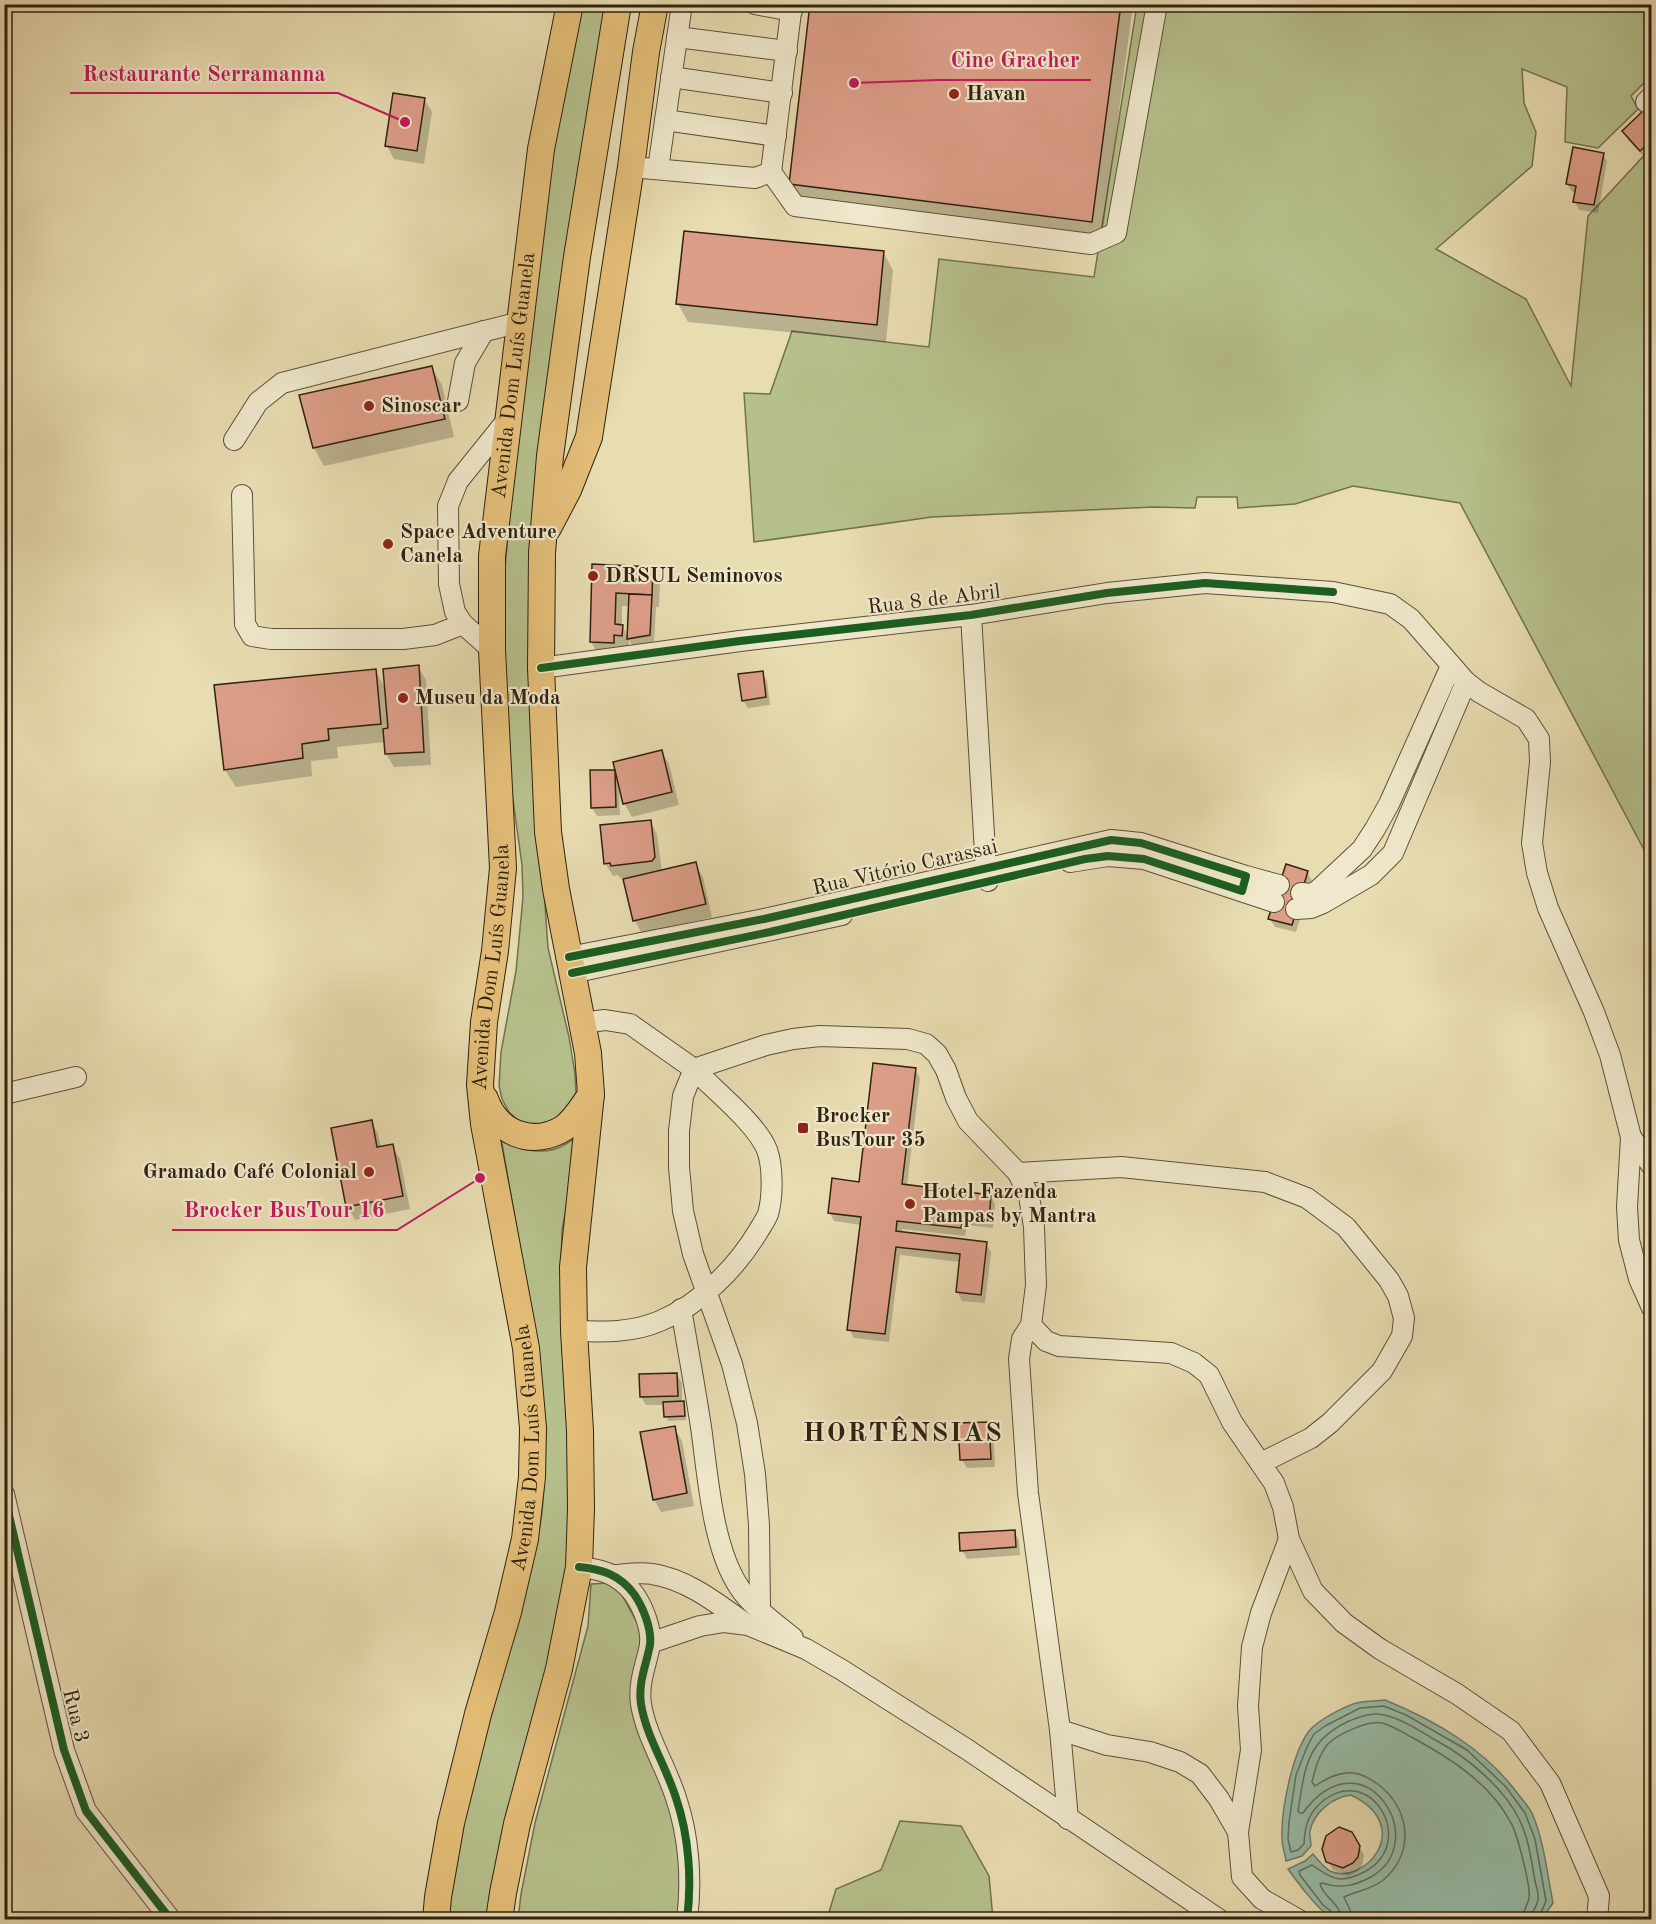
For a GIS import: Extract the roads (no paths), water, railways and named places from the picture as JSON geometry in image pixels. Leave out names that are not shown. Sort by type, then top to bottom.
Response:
[{"type":"main road","name":"Avenida Dom Luís Guanela","points":[[436,1920],[451,1823],[478,1714],[508,1612],[525,1539],[532,1477],[533,1428],[526,1348],[484,1124],[480,1085],[484,1022],[496,940],[503,868],[492,650],[492,556],[541,149],[570,4]]},
{"type":"main road","points":[[500,1920],[503,1893],[518,1824],[559,1669],[579,1568],[580,1453],[573,1267],[591,1094],[588,1053],[556,889],[548,831],[541,668],[543,538],[550,456],[584,210],[618,4]]},
{"type":"main road","points":[[543,538],[568,490],[589,437],[631,167],[646,51],[655,4]]},
{"type":"main road","points":[[584,210],[631,167]]},
{"type":"main road","points":[[480,1085],[494,1119],[508,1131],[528,1137],[549,1134],[565,1127],[591,1094]]},
{"type":"street","points":[[658,169],[682,4]]},
{"type":"street","points":[[755,4],[792,8],[771,172],[795,206],[1091,244],[1116,233],[1157,4]]},
{"type":"street","points":[[677,37],[786,51]]},
{"type":"street","points":[[671,77],[782,93]]},
{"type":"street","points":[[665,120],[776,136]]},
{"type":"street","points":[[631,167],[755,178],[771,172]]},
{"type":"street","points":[[234,440],[258,402],[282,383],[520,322]]},
{"type":"street","points":[[458,401],[465,363],[484,331]]},
{"type":"street","points":[[492,650],[463,624],[455,612],[449,584],[448,506],[458,481],[508,419]]},
{"type":"street","points":[[242,495],[245,624],[252,636],[271,639],[403,639],[435,635],[463,624]]},
{"type":"street","name":"Rua 8 de Abril","points":[[541,668],[740,641],[971,615],[1107,593],[1205,583],[1333,592],[1390,604],[1411,619],[1466,682],[1526,719],[1539,739],[1540,762],[1532,843],[1537,873],[1548,908],[1594,1012],[1610,1055],[1631,1137]]},
{"type":"street","points":[[971,615],[987,875]]},
{"type":"street","points":[[1451,666],[1389,804],[1375,829],[1362,849],[1317,891],[1299,901],[1311,908],[1323,903],[1371,875],[1393,853],[1466,682]]},
{"type":"street","points":[[1375,829],[1399,839]]},
{"type":"street","name":"Rua Vitório Carassai","points":[[570,965],[770,932],[987,875],[1108,856],[1144,859],[1276,893]]},
{"type":"street","points":[[574,1331],[611,1333],[638,1329],[661,1321],[707,1292],[746,1251],[768,1215],[772,1182],[767,1150],[752,1128],[694,1069],[630,1024],[605,1020],[582,1023]]},
{"type":"street","points":[[760,1609],[759,1525],[755,1473],[747,1423],[732,1364],[693,1254],[683,1211],[679,1167],[679,1131],[683,1096],[694,1069],[793,1038],[820,1036],[908,1039],[926,1044],[937,1054],[968,1121],[1018,1173],[1029,1196],[1034,1227],[1036,1285],[1032,1325],[1022,1339],[1019,1359],[1028,1494],[1060,1730],[1068,1819]]},
{"type":"street","points":[[4,1094],[76,1077]]},
{"type":"street","points":[[1631,1137],[1652,1166]]},
{"type":"street","points":[[1631,1137],[1629,1240],[1639,1279],[1652,1308]]},
{"type":"street","points":[[1018,1173],[1121,1167],[1265,1182],[1307,1198],[1346,1227],[1389,1280],[1398,1296],[1404,1318],[1402,1336],[1382,1371],[1330,1423],[1311,1438],[1261,1463]]},
{"type":"street","points":[[681,1309],[712,1503],[725,1560],[740,1588],[806,1650]]},
{"type":"street","points":[[1032,1325],[1046,1341],[1059,1346],[1171,1353],[1194,1363],[1209,1376],[1232,1422],[1274,1483],[1283,1507],[1289,1539],[1313,1591],[1344,1623],[1380,1649],[1457,1694],[1511,1731],[1551,1783],[1599,1896],[1597,1920]]},
{"type":"street","name":"Rua 3","points":[[4,1494],[64,1750],[86,1811],[171,1920]]},
{"type":"street","points":[[1289,1539],[1261,1613],[1252,1647],[1248,1706],[1251,1750],[1238,1832],[1242,1877],[1262,1899],[1299,1920]]},
{"type":"street","points":[[579,1568],[597,1569],[615,1575],[651,1573],[676,1580],[711,1599],[748,1625],[806,1650],[842,1670],[968,1750],[1220,1920]]},
{"type":"street","points":[[615,1575],[634,1594],[647,1621],[650,1643],[640,1685],[641,1705],[676,1799],[686,1842],[690,1899],[687,1920]]},
{"type":"street","points":[[650,1643],[700,1626],[724,1622],[748,1625]]},
{"type":"street","points":[[1060,1730],[1107,1745],[1150,1752],[1179,1762],[1200,1774],[1219,1799],[1238,1832]]},
{"type":"water","points":[[1385,1700],[1441,1727],[1475,1750],[1505,1778],[1527,1805],[1540,1835],[1553,1903],[1542,1919],[1332,1919],[1314,1902],[1288,1869],[1305,1861],[1313,1854],[1330,1871],[1343,1874],[1356,1870],[1369,1862],[1378,1851],[1382,1837],[1380,1823],[1370,1808],[1351,1795],[1331,1802],[1320,1812],[1310,1831],[1311,1846],[1302,1856],[1286,1861],[1282,1826],[1297,1753],[1309,1731],[1333,1713],[1349,1706],[1361,1702]]},
{"type":"place","name":"Cine Gracher","points":[[854,83]]},
{"type":"place","name":"Havan","points":[[954,94]]},
{"type":"place","name":"Restaurante Serramanna","points":[[405,122]]},
{"type":"place","name":"Sinoscar","points":[[369,406]]},
{"type":"place","name":"Space Adventure Canela","points":[[388,544]]},
{"type":"place","name":"DRSUL Seminovos","points":[[593,576]]},
{"type":"place","name":"Museu da Moda","points":[[403,698]]},
{"type":"place","name":"Brocker BusTour 35","points":[[803,1128]]},
{"type":"place","name":"Gramado Café Colonial","points":[[369,1172]]},
{"type":"place","name":"Brocker BusTour 16","points":[[480,1178]]},
{"type":"place","name":"Hotel Fazenda Pampas by Mantra","points":[[910,1204]]},
{"type":"district","name":"HORTÊNSIAS","points":[[903,1433]]}]
